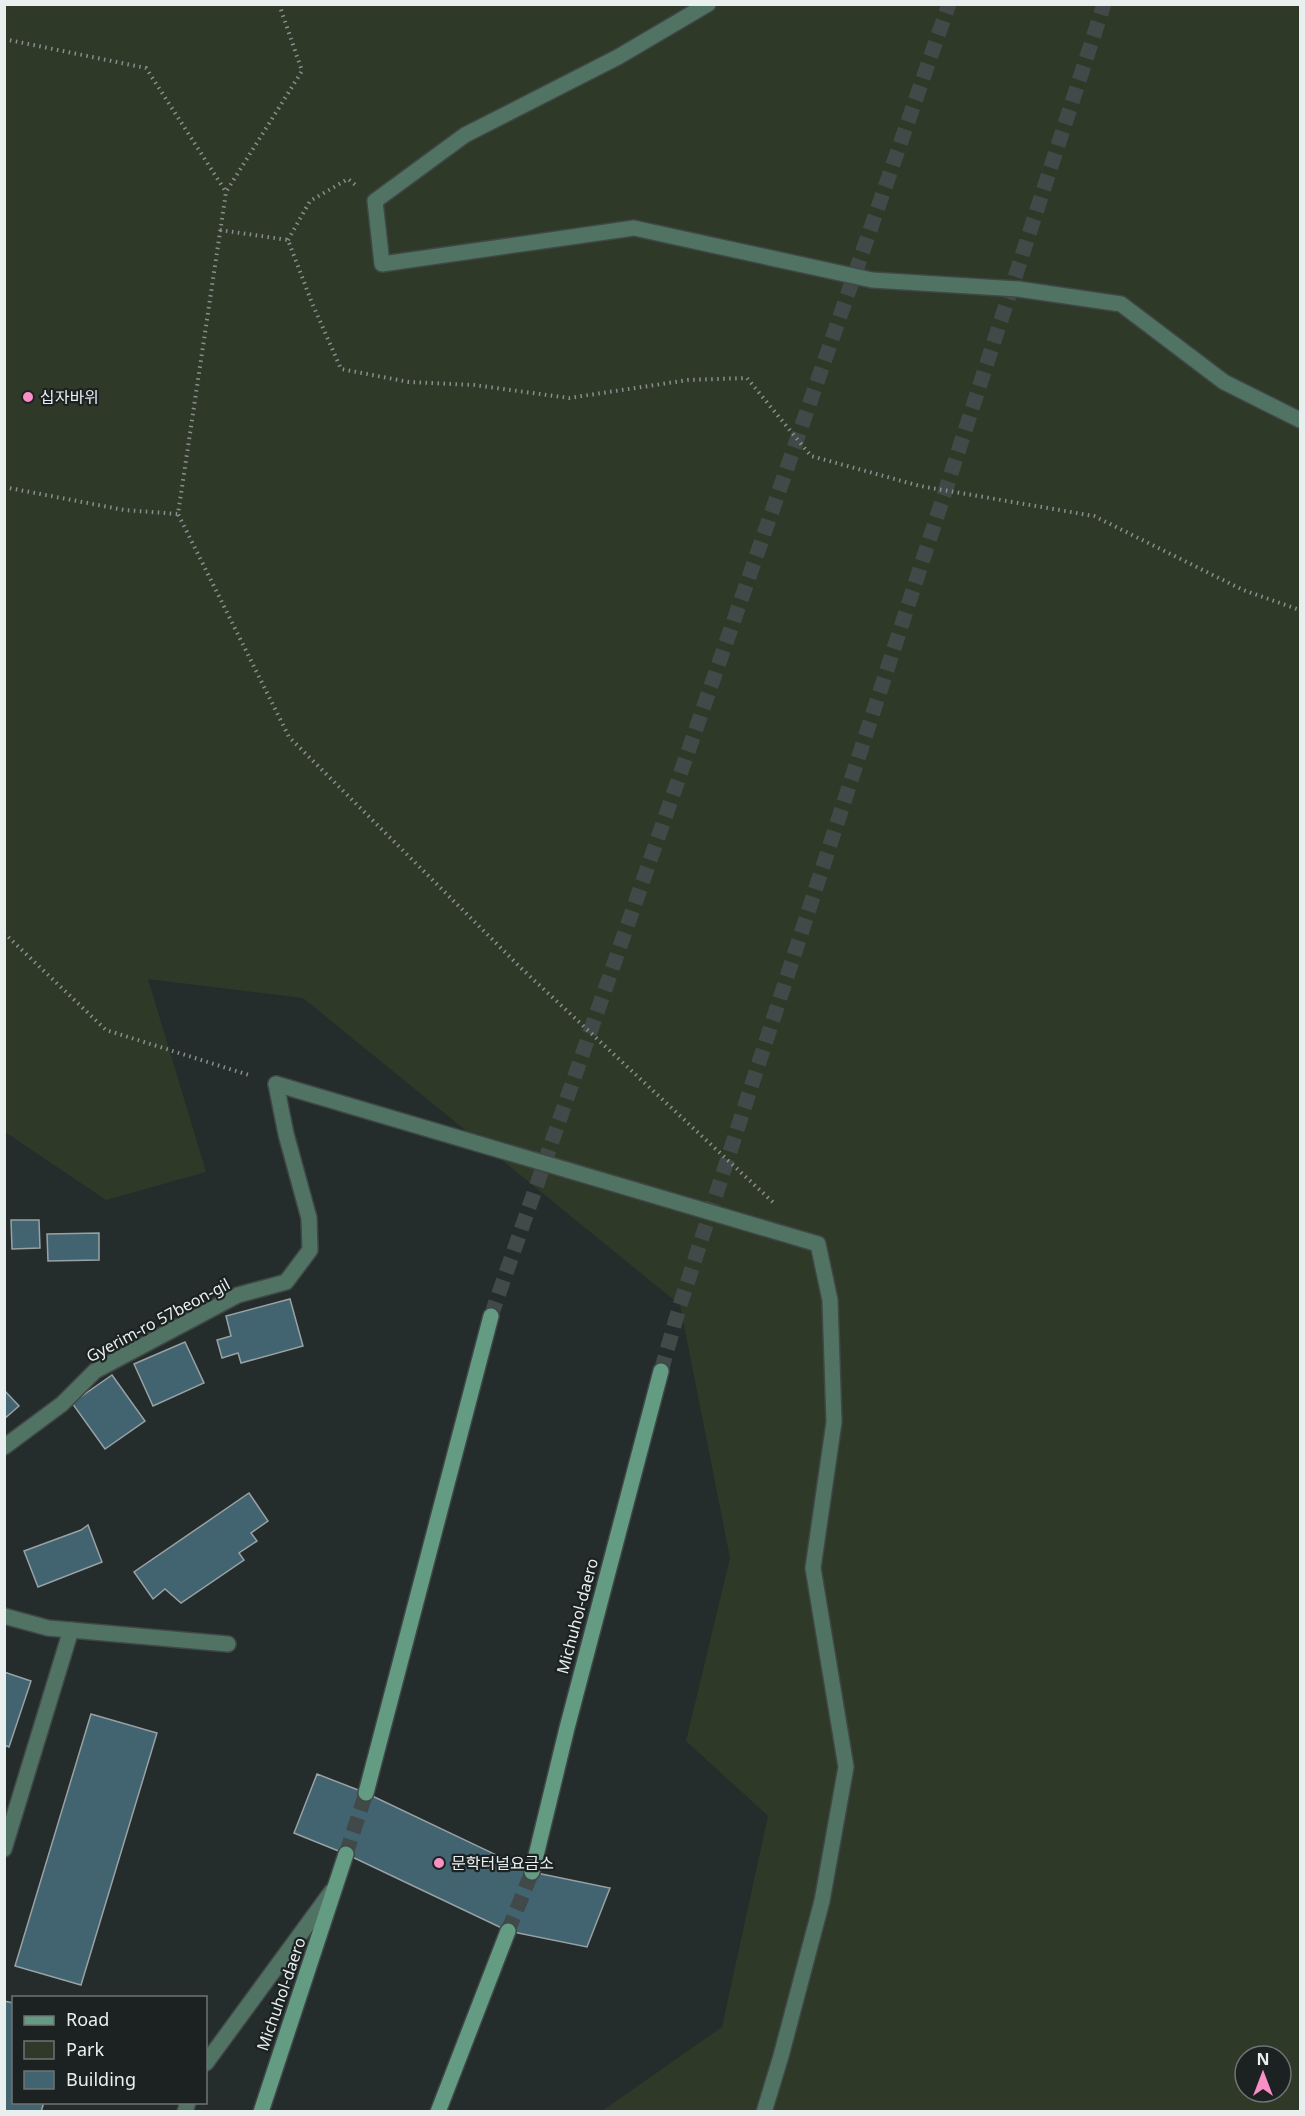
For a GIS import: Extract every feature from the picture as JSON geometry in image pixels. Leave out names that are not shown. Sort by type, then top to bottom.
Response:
[{"type":"main road","points":[[366,1793],[492,1316]]},
{"type":"main road","name":"Michuhol-daero","points":[[532,1872],[567,1728],[661,1371]]},
{"type":"main road","name":"Michuhol-daero","points":[[261,2112],[346,1854]]},
{"type":"main road","points":[[438,2112],[508,1931]]},
{"type":"street","points":[[708,4],[618,57],[465,135],[375,201],[382,264],[634,228],[872,280],[1018,289],[1121,304],[1224,382],[1300,420]]},
{"type":"street","points":[[276,1084],[818,1244],[830,1300],[834,1422],[813,1568],[846,1767],[822,1901],[764,2112]]},
{"type":"street","name":"Gyerim-ro 57beon-gil","points":[[4,1447],[62,1404],[95,1371],[238,1295],[286,1282],[310,1250],[309,1218],[286,1134],[276,1084]]},
{"type":"street","points":[[4,1617],[48,1628],[228,1644]]},
{"type":"street","points":[[4,1849],[8,1827],[71,1630]]},
{"type":"street","points":[[207,2062],[338,1884]]},
{"type":"path","points":[[279,4],[303,71],[226,192],[178,514],[289,737],[522,969],[783,1212]]},
{"type":"path","points":[[4,39],[146,68],[226,192]]},
{"type":"path","points":[[288,240],[310,201],[348,179],[375,201]]},
{"type":"path","points":[[220,230],[288,240]]},
{"type":"path","points":[[288,240],[341,369],[409,382],[474,385],[569,398],[688,380],[747,378],[811,456],[920,486],[1094,516],[1243,590],[1300,610]]},
{"type":"path","points":[[4,486],[124,510],[178,514]]},
{"type":"path","points":[[4,933],[106,1030],[276,1084]]},
{"type":"green space","points":[[4,5],[1300,5],[1300,2111],[602,2111],[722,2027],[768,1816],[686,1741],[730,1558],[680,1305],[303,998],[148,979],[206,1172],[106,1200],[5,1132]]},
{"type":"building","points":[[11,1220],[39,1220],[40,1248],[12,1249]]},
{"type":"building","points":[[99,1233],[99,1260],[48,1261],[47,1234]]},
{"type":"building","points":[[290,1299],[303,1346],[241,1363],[238,1353],[222,1358],[217,1340],[231,1336],[226,1316]]},
{"type":"building","points":[[185,1342],[204,1383],[153,1406],[134,1364]]},
{"type":"building","points":[[112,1375],[145,1421],[105,1449],[72,1403]]},
{"type":"building","points":[[4,1390],[19,1406],[4,1419]]},
{"type":"building","points":[[249,1493],[268,1521],[251,1533],[257,1541],[239,1553],[244,1560],[181,1603],[165,1589],[153,1599],[134,1572]]},
{"type":"building","points":[[88,1525],[102,1562],[38,1587],[24,1551],[81,1530]]},
{"type":"building","points":[[4,1672],[31,1681],[9,1747],[4,1745]]},
{"type":"building","points":[[91,1714],[157,1733],[81,1985],[15,1966]]},
{"type":"building","name":"문학터널요금소","points":[[317,1774],[366,1793],[532,1872],[610,1888],[587,1947],[508,1931],[346,1854],[294,1833]]},
{"type":"building","points":[[4,2001],[12,2003],[12,2104],[43,2104],[41,2112],[4,2112]]},
{"type":"tunnel","points":[[491,1316],[949,4]]},
{"type":"tunnel","points":[[661,1371],[680,1305],[1104,4]]},
{"type":"tunnel","points":[[346,1854],[366,1793]]},
{"type":"tunnel","points":[[508,1931],[532,1872]]},
{"type":"place","name":"십자바위","points":[[28,397]]},
{"type":"place","name":"문학터널요금소","points":[[439,1863]]}]
